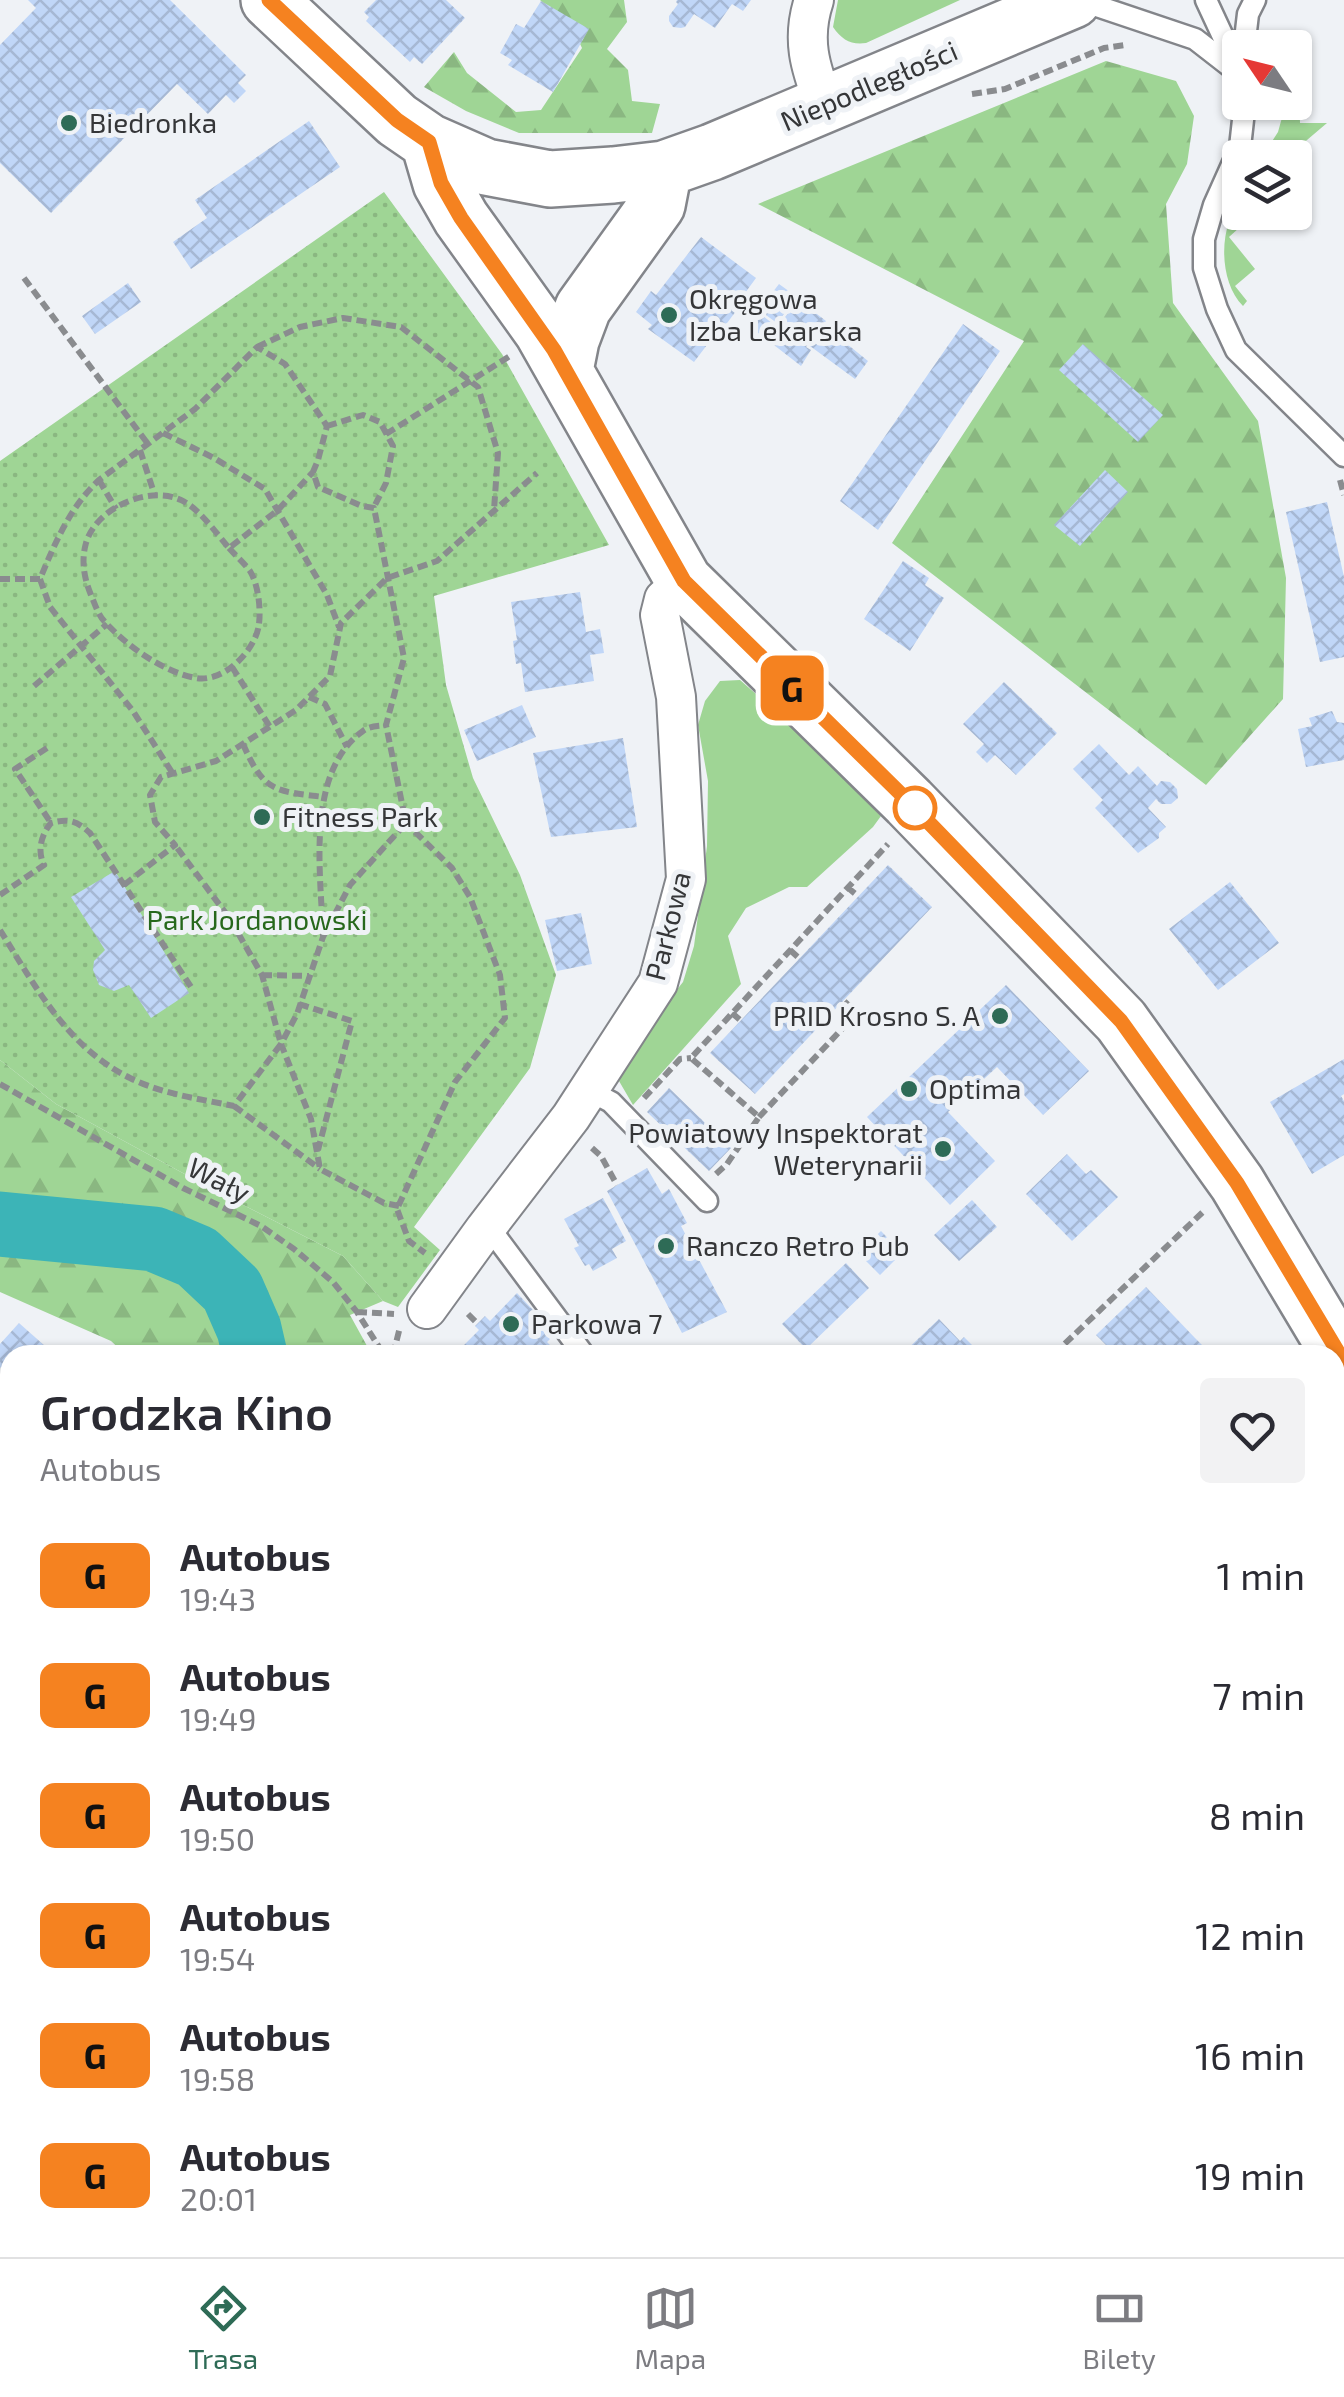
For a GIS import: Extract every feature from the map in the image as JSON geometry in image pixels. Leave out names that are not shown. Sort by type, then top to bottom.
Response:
[{"type":"street","name":"Niepodległości","points":[[270,0],[397,120],[429,142],[486,167],[550,179],[664,169],[1076,0]]},
{"type":"street","points":[[814,0],[807,20],[809,63],[824,104]]},
{"type":"street","points":[[429,142],[441,183],[461,218],[542,331],[540,361],[684,581],[909,802],[1121,1021],[1237,1183],[1334,1345]]},
{"type":"street","points":[[540,361],[571,340],[582,308],[657,204],[664,169]]},
{"type":"street","name":"Parkowa","points":[[416,1312],[489,1231],[571,1117],[658,983],[686,879],[676,697],[660,614],[664,599],[684,581]]},
{"type":"lane","points":[[1076,0],[1195,39],[1222,59]]},
{"type":"lane","points":[[1206,0],[1222,34]]},
{"type":"lane","points":[[1246,30],[1255,0]]},
{"type":"lane","points":[[1242,120],[1240,148],[1214,204],[1204,239],[1204,268],[1236,350],[1344,456]]},
{"type":"lane","points":[[588,1090],[611,1102],[703,1197]]},
{"type":"lane","points":[[489,1231],[576,1345]]},
{"type":"path","points":[[963,96],[1005,89],[1104,48],[1134,44]]},
{"type":"path","points":[[24,278],[148,444]]},
{"type":"path","points":[[174,774],[133,711],[50,607],[40,579],[76,505],[99,480],[195,409],[257,347],[300,327],[343,318],[401,327],[478,387],[498,453],[494,512]]},
{"type":"path","points":[[257,347],[285,364],[327,426]]},
{"type":"path","points":[[386,434],[471,381],[540,361]]},
{"type":"path","points":[[327,426],[363,414],[380,422],[393,446],[386,483],[374,508],[404,658],[386,725],[406,823],[452,868],[470,898],[500,974],[505,1018],[456,1082],[397,1209],[409,1241],[438,1263]]},
{"type":"path","points":[[229,548],[278,510],[313,472],[327,426]]},
{"type":"path","points":[[163,433],[214,458],[265,490],[327,595],[340,632]]},
{"type":"path","points":[[140,450],[154,493]]},
{"type":"path","points":[[313,472],[318,487],[374,508]]},
{"type":"path","points":[[320,1168],[311,1119],[281,1044],[262,975],[230,919],[155,822],[150,795],[161,777],[216,762],[296,710],[330,676],[341,623],[387,578],[437,561],[537,474]]},
{"type":"path","points":[[99,480],[116,509]]},
{"type":"path","points":[[154,493],[182,500],[251,573],[259,602],[259,627],[240,662],[220,676],[198,678],[162,666],[131,645],[102,619],[83,572],[86,540],[102,517],[129,501],[154,493]]},
{"type":"path","points":[[0,579],[40,579]]},
{"type":"path","points":[[34,686],[107,624]]},
{"type":"path","points":[[232,667],[270,727]]},
{"type":"path","points":[[309,697],[325,704],[347,747]]},
{"type":"path","points":[[323,938],[320,843],[325,788],[347,747],[366,728],[386,725]]},
{"type":"path","points":[[243,744],[255,772],[272,789],[324,797]]},
{"type":"path","points":[[47,748],[15,769],[51,823]]},
{"type":"path","points":[[0,895],[44,865],[41,839],[51,823],[67,819],[80,823],[193,990]]},
{"type":"path","points":[[234,1106],[281,1044],[323,938],[350,885],[406,823]]},
{"type":"path","points":[[691,1058],[891,840]]},
{"type":"path","points":[[124,885],[175,845]]},
{"type":"path","points":[[847,888],[858,896]]},
{"type":"path","points":[[0,930],[52,1012],[106,1064],[133,1080],[234,1106],[320,1168],[384,1203],[398,1206]]},
{"type":"path","points":[[790,950],[800,958]]},
{"type":"path","points":[[262,975],[309,976]]},
{"type":"path","points":[[703,1197],[758,1117],[857,1014],[844,1000]]},
{"type":"path","points":[[299,1004],[352,1021],[318,1153]]},
{"type":"path","points":[[732,1012],[740,1020]]},
{"type":"path","points":[[626,1118],[680,1058],[691,1058],[758,1117]]},
{"type":"path","name":"Wały","points":[[0,1084],[183,1188],[261,1226],[333,1282],[378,1345]]},
{"type":"path","points":[[1063,1345],[1237,1183]]},
{"type":"path","points":[[357,1312],[416,1312]]},
{"type":"green space","points":[[540,0],[624,0],[627,22],[607,49],[628,70],[632,101],[660,104],[652,133],[519,133],[466,111],[424,87],[454,52],[467,73],[516,112],[541,110],[582,48],[572,27]]},
{"type":"green space","points":[[838,0],[960,0],[866,43],[856,43],[847,41],[833,27]]},
{"type":"green space","points":[[1106,61],[1176,81],[1194,116],[1187,164],[1166,204],[1173,303],[1258,421],[1286,578],[1283,699],[1206,785],[892,543],[1024,341],[758,204]]},
{"type":"green space","points":[[1281,120],[1327,123],[1307,140],[1273,140]]},
{"type":"green space","name":"Park Jordanowski","points":[[384,192],[502,354],[609,545],[434,596],[446,685],[473,778],[520,875],[556,975],[530,1068],[414,1227],[440,1250],[398,1307],[383,1301],[343,1256],[56,1104],[0,1060],[0,461]]},
{"type":"green space","points":[[1227,230],[1237,230],[1229,237],[1255,269],[1235,286],[1247,301],[1243,306],[1227,277]]},
{"type":"green space","points":[[740,680],[790,724],[881,816],[807,887],[789,887],[746,908],[728,936],[741,984],[633,1105],[619,1081],[641,1035],[683,982],[694,946],[707,846],[708,781],[698,725],[705,701],[720,681]]},
{"type":"green space","points":[[0,1060],[56,1104],[343,1256],[383,1301],[350,1315],[366,1345],[115,1345],[0,1292]]},
{"type":"building","name":"Biedronka","points":[[28,0],[170,0],[246,75],[238,83],[246,91],[234,103],[226,95],[208,114],[177,84],[51,213],[0,163],[0,45],[36,8]]},
{"type":"building","points":[[376,0],[446,0],[465,18],[422,64],[414,57],[410,62],[366,21],[369,17],[364,12]]},
{"type":"building","points":[[677,0],[751,0],[743,11],[732,4],[715,28],[694,14],[681,28],[673,27],[669,21]]},
{"type":"building","points":[[541,1],[589,29],[553,92],[508,65],[512,60],[500,53],[516,24],[524,28]]},
{"type":"building","points":[[309,121],[340,167],[191,269],[173,242],[207,218],[195,200]]},
{"type":"building","points":[[701,237],[756,278],[737,304],[739,307],[694,362],[648,329],[652,325],[636,312],[651,291],[656,295]]},
{"type":"building","points":[[128,283],[141,302],[95,334],[82,316]]},
{"type":"building","points":[[779,284],[797,297],[777,323],[759,310]]},
{"type":"building","points":[[799,300],[826,321],[806,347],[811,350],[801,366],[748,325],[758,312],[777,327]]},
{"type":"building","points":[[963,324],[1000,351],[878,530],[840,501]]},
{"type":"building","points":[[826,327],[868,361],[855,379],[810,346]]},
{"type":"building","points":[[1083,344],[1163,415],[1138,442],[1059,370]]},
{"type":"building","points":[[1105,470],[1128,492],[1080,546],[1054,525]]},
{"type":"building","points":[[1327,502],[1344,577],[1344,657],[1320,662],[1286,512]]},
{"type":"building","points":[[903,561],[929,578],[925,585],[944,598],[910,651],[864,619]]},
{"type":"building","points":[[580,592],[586,632],[600,629],[604,653],[590,655],[594,681],[525,692],[521,663],[516,664],[511,602]]},
{"type":"building","points":[[1004,682],[1057,733],[1016,775],[995,755],[987,763],[976,752],[984,744],[963,724]]},
{"type":"building","points":[[522,705],[536,737],[477,761],[464,730]]},
{"type":"building","points":[[1332,711],[1337,722],[1344,723],[1344,760],[1306,767],[1298,729],[1312,726],[1309,718]]},
{"type":"building","points":[[623,738],[637,827],[551,837],[533,753]]},
{"type":"building","points":[[1099,744],[1129,775],[1138,766],[1157,786],[1161,781],[1170,782],[1177,789],[1178,798],[1171,804],[1161,804],[1156,799],[1148,808],[1166,827],[1159,838],[1138,853],[1095,808],[1103,800],[1073,769]]},
{"type":"building","points":[[888,865],[932,907],[755,1094],[710,1053]]},
{"type":"building","points":[[115,871],[189,993],[151,1018],[129,985],[114,991],[99,985],[94,961],[105,950],[71,897]]},
{"type":"building","points":[[1230,882],[1279,943],[1218,990],[1169,929]]},
{"type":"building","points":[[581,913],[592,964],[557,971],[545,920]]},
{"type":"building","points":[[1006,985],[1089,1071],[1043,1115],[997,1067],[948,1112],[995,1161],[950,1205],[867,1117]]},
{"type":"building","points":[[1344,1059],[1344,1155],[1312,1174],[1270,1102]]},
{"type":"building","points":[[669,1088],[731,1148],[709,1171],[647,1112]]},
{"type":"building","points":[[1067,1154],[1086,1174],[1091,1170],[1118,1197],[1072,1241],[1026,1194]]},
{"type":"building","points":[[647,1168],[662,1194],[669,1189],[687,1223],[681,1226],[727,1312],[682,1333],[607,1191]]},
{"type":"building","points":[[603,1198],[626,1241],[612,1249],[617,1258],[593,1271],[574,1248],[579,1246],[564,1219]]},
{"type":"building","points":[[972,1200],[997,1227],[959,1261],[934,1235]]},
{"type":"building","points":[[881,1231],[902,1253],[880,1275],[858,1253]]},
{"type":"building","points":[[846,1263],[869,1288],[810,1345],[802,1345],[782,1324]]},
{"type":"building","points":[[1146,1287],[1202,1345],[1106,1345],[1096,1335]]},
{"type":"building","name":"Parkowa 7","points":[[517,1293],[547,1325],[542,1330],[550,1345],[464,1345],[479,1330],[475,1326],[485,1316],[490,1321]]},
{"type":"building","points":[[939,1319],[960,1341],[964,1337],[972,1345],[912,1345]]},
{"type":"building","points":[[19,1323],[44,1345],[0,1345]]},
{"type":"waterway","points":[[0,1224],[154,1239],[197,1257],[232,1290],[253,1345]]},
{"type":"bus line","name":"G","points":[[269,0],[397,120],[429,142],[441,183],[461,218],[554,350],[684,581],[909,802],[1121,1021],[1237,1183],[1334,1345]]},
{"type":"place","name":"Biedronka","points":[[69,123]]},
{"type":"place","name":"Okręgowa Izba Lekarska","points":[[669,315]]},
{"type":"place","name":"Fitness Park","points":[[262,817]]},
{"type":"place","name":"PRID Krosno S. A","points":[[1000,1016]]},
{"type":"place","name":"Optima","points":[[909,1089]]},
{"type":"place","name":"Powiatowy Inspektorat Weterynarii","points":[[943,1149]]},
{"type":"place","name":"Ranczo Retro Pub","points":[[666,1246]]},
{"type":"place","name":"Parkowa 7","points":[[511,1324]]}]
